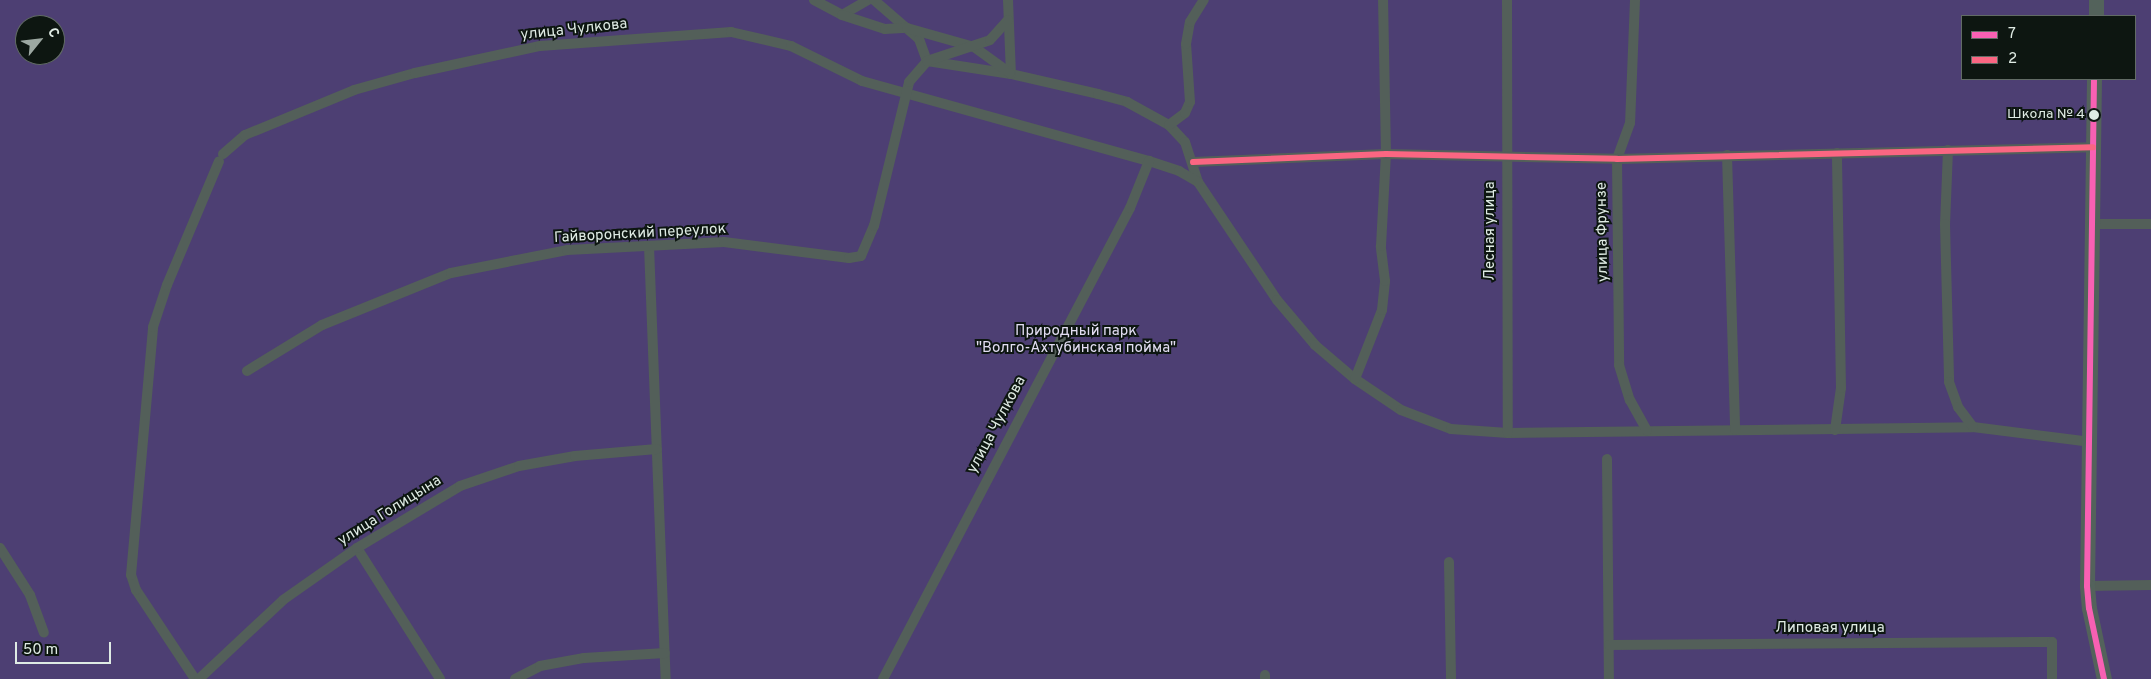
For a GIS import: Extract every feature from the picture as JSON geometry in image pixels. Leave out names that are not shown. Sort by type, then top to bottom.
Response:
[{"type":"street","points":[[814,0],[842,15],[885,29],[906,28],[974,47],[1011,74]]},
{"type":"street","points":[[842,15],[868,0]]},
{"type":"street","points":[[874,0],[919,39],[927,62]]},
{"type":"street","points":[[1008,0],[1011,74]]},
{"type":"street","points":[[1169,125],[1185,113],[1190,102],[1186,44],[1190,22],[1204,0]]},
{"type":"street","points":[[1355,379],[1382,310],[1385,281],[1382,209],[1386,154],[1383,0]]},
{"type":"street","name":"Лесная улица","points":[[1507,0],[1508,433]]},
{"type":"street","name":"улица Фрунзе","points":[[1635,0],[1630,123],[1617,159],[1619,365],[1630,400],[1648,431]]},
{"type":"street","points":[[2096,0],[2096,15]]},
{"type":"street","points":[[907,95],[909,82],[927,62],[990,40],[1008,20]]},
{"type":"street","name":"улица Чулкова","points":[[195,679],[136,590],[131,575],[153,327],[167,285],[221,158],[245,135],[354,90],[540,46],[731,32],[791,46],[862,81],[1149,161],[1179,171],[1198,182]]},
{"type":"street","points":[[927,62],[1011,74],[1127,102],[1169,125],[1185,142],[1198,182],[1278,300],[1315,345],[1355,379],[1401,410],[1451,429],[1508,433],[1973,427],[2091,442]]},
{"type":"street","points":[[2094,80],[2091,442],[2087,586],[2088,608],[2104,679]]},
{"type":"street","name":"Гайворонский переулок","points":[[247,371],[322,325],[451,272],[567,250],[724,242],[849,258],[861,256],[874,226],[907,95]]},
{"type":"street","points":[[1193,162],[1386,154],[1617,159],[2093,147]]},
{"type":"street","points":[[1948,150],[1946,224],[1949,382],[1958,407],[1973,427]]},
{"type":"street","points":[[1835,430],[1841,378],[1837,153]]},
{"type":"street","points":[[1727,155],[1735,430]]},
{"type":"street","name":"улица Чулкова","points":[[883,678],[1130,208],[1149,161]]},
{"type":"street","points":[[2094,224],[2151,224]]},
{"type":"street","points":[[649,246],[666,679]]},
{"type":"street","name":"улица Голицына","points":[[199,679],[295,592],[357,548],[434,499],[468,483],[519,466],[576,456],[657,449]]},
{"type":"street","points":[[1607,460],[1609,679]]},
{"type":"street","points":[[0,548],[30,595],[44,633]]},
{"type":"street","points":[[357,548],[440,679]]},
{"type":"street","points":[[1449,562],[1451,679]]},
{"type":"street","points":[[2087,586],[2151,585]]},
{"type":"street","name":"Липовая улица","points":[[1609,645],[2052,642],[2052,679]]},
{"type":"street","points":[[515,679],[540,666],[584,658],[665,653]]},
{"type":"green space","name":"Природный парк \"Волго-Ахтубинская пойма\"","points":[[0,0],[2151,0],[2151,679],[0,679]]},
{"type":"transit line","name":"7","points":[[2094,80],[2087,586],[2089,608],[2104,679]]},
{"type":"transit line","name":"2","points":[[1193,162],[1386,154],[1617,159],[2093,147]]},
{"type":"place","name":"Школа № 4","points":[[2094,115]]}]
